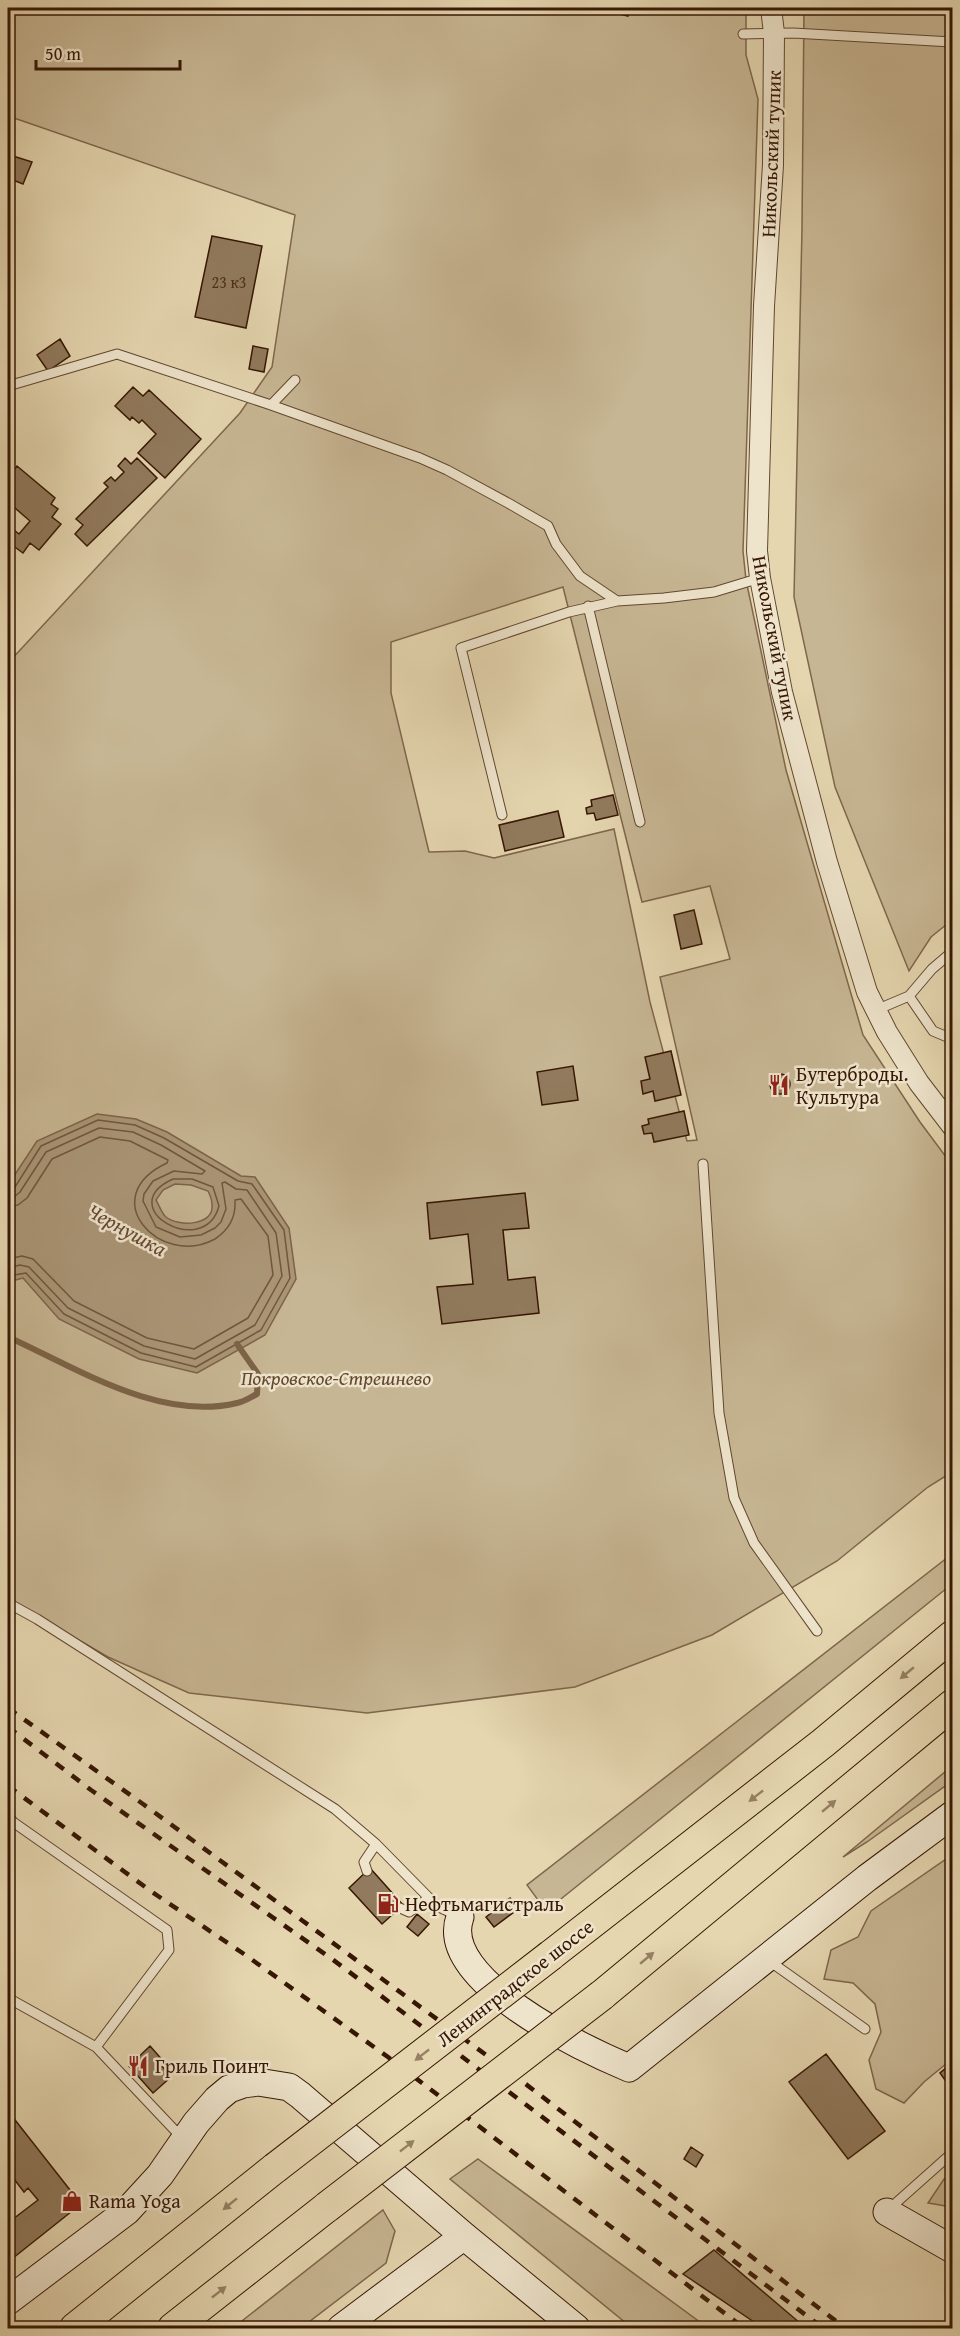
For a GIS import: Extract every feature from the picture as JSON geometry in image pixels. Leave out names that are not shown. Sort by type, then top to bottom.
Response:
[{"type":"main road","name":"Ленинградское шоссе","points":[[75,2328],[275,2168],[823,1743],[952,1636]]},
{"type":"main road","points":[[173,2328],[602,1995],[952,1705]]},
{"type":"street","name":"Никольский тупик","points":[[771,8],[774,33],[773,165],[764,306],[757,551],[760,578],[782,692],[827,862],[864,983],[876,1010],[920,1083],[946,1104],[952,1125]]},
{"type":"street","points":[[460,1917],[457,1926],[460,1946],[483,1982],[509,2002],[592,2053],[629,2068],[867,1878],[952,1815]]},
{"type":"street","points":[[8,2301],[127,2211],[160,2175],[190,2132],[217,2099],[230,2089],[258,2082],[289,2087],[576,2328]]},
{"type":"street","points":[[887,2212],[951,2246]]},
{"type":"street","points":[[341,2328],[464,2236]]},
{"type":"lane","points":[[743,34],[774,33],[952,42]]},
{"type":"lane","points":[[8,386],[117,354],[272,405],[420,458],[508,503],[548,526],[556,544],[580,576],[617,601]]},
{"type":"lane","points":[[272,405],[295,380]]},
{"type":"lane","points":[[502,815],[461,648],[588,606],[714,591],[760,578]]},
{"type":"lane","points":[[588,606],[640,822]]},
{"type":"lane","points":[[876,1010],[909,996],[932,969],[952,952]]},
{"type":"lane","points":[[909,996],[933,1030],[952,1039]]},
{"type":"lane","points":[[704,1164],[719,1413],[734,1498],[754,1543],[817,1631]]},
{"type":"lane","points":[[8,1603],[37,1619],[335,1809],[376,1844],[437,1906],[460,1917]]},
{"type":"lane","points":[[8,1815],[12,1822],[166,1930],[169,1950],[96,2047]]},
{"type":"lane","points":[[367,1871],[364,1862],[376,1844]]},
{"type":"lane","points":[[400,1908],[409,1912],[429,1898]]},
{"type":"lane","points":[[766,1958],[865,2029]]},
{"type":"lane","points":[[8,1998],[96,2047],[190,2132]]},
{"type":"lane","points":[[887,2212],[952,2153]]},
{"type":"green space","name":"Покровское-Стрешнево","points":[[8,8],[746,8],[746,55],[758,99],[743,551],[746,580],[786,770],[863,1035],[920,1122],[952,1165],[952,1472],[928,1487],[837,1561],[712,1635],[575,1687],[367,1713],[189,1693],[108,1657],[8,1599],[8,663],[240,413],[272,367],[295,215],[8,116]],"holes":[[[563,587],[642,902],[710,886],[730,959],[660,977],[697,1140],[687,1141],[650,1002],[614,829],[494,858],[465,851],[429,852],[391,693],[391,642]]]},
{"type":"green space","points":[[804,8],[952,8],[952,920],[931,937],[909,971],[835,787],[794,597]]},
{"type":"green space","points":[[952,1554],[952,1584],[546,1911],[527,1885]]},
{"type":"green space","points":[[952,1766],[952,1781],[843,1857]]},
{"type":"green space","points":[[952,1855],[952,2059],[924,2082],[904,2103],[876,2089],[869,2060],[881,2032],[875,2004],[853,1983],[824,1979],[831,1950],[858,1937],[871,1911]]},
{"type":"green space","points":[[478,2159],[708,2328],[632,2328],[450,2179]]},
{"type":"green space","points":[[952,2173],[952,2207],[928,2203],[944,2179]]},
{"type":"green space","points":[[383,2210],[395,2231],[386,2263],[301,2328],[233,2328]]},
{"type":"water","name":"Чернушка","points":[[97,1114],[136,1119],[167,1132],[241,1176],[255,1177],[289,1228],[296,1279],[265,1335],[197,1373],[139,1359],[59,1319],[23,1278],[8,1282],[8,1185],[37,1141]],"holes":[[[175,1184],[191,1185],[208,1191],[211,1198],[211,1212],[201,1221],[194,1223],[179,1222],[166,1217],[156,1200],[163,1190]]]},
{"type":"building","points":[[595,8],[630,8],[628,16]]},
{"type":"building","points":[[13,156],[32,162],[23,184],[8,178],[8,169]]},
{"type":"building","points":[[212,236],[262,246],[246,328],[195,317]]},
{"type":"building","points":[[60,339],[70,356],[48,371],[37,355]]},
{"type":"building","points":[[253,346],[268,349],[264,372],[249,369]]},
{"type":"building","points":[[133,387],[143,396],[149,390],[201,439],[165,478],[138,453],[156,434],[142,420],[139,423],[132,417],[130,420],[115,406]]},
{"type":"building","points":[[125,458],[131,464],[137,458],[157,478],[87,546],[75,534],[83,525],[76,519],[108,487],[104,483],[111,477],[115,481],[124,472],[118,466]]},
{"type":"building","points":[[17,466],[55,498],[51,504],[58,509],[52,517],[61,524],[39,550],[30,543],[23,553],[8,542],[9,526],[19,534],[30,521],[8,502],[8,477]]},
{"type":"building","points":[[613,795],[618,815],[596,820],[594,813],[587,814],[586,808],[592,806],[591,800]]},
{"type":"building","points":[[558,811],[564,837],[505,851],[499,825]]},
{"type":"building","points":[[694,910],[702,944],[681,949],[674,915]]},
{"type":"building","points":[[671,1051],[681,1095],[655,1101],[653,1091],[643,1094],[641,1081],[650,1079],[645,1057]]},
{"type":"building","points":[[573,1066],[578,1100],[542,1105],[537,1072]]},
{"type":"building","points":[[780,1074],[787,1077],[790,1084],[787,1091],[780,1094],[773,1091],[770,1084],[773,1077]]},
{"type":"building","points":[[684,1111],[689,1135],[654,1142],[652,1133],[644,1134],[642,1126],[649,1124],[648,1119]]},
{"type":"building","points":[[525,1193],[529,1228],[503,1230],[508,1280],[535,1277],[539,1313],[442,1324],[437,1287],[473,1284],[468,1234],[430,1239],[427,1203]]},
{"type":"building","points":[[370,1868],[403,1905],[382,1924],[349,1888]]},
{"type":"building","points":[[510,1898],[518,1909],[494,1927],[486,1917]]},
{"type":"building","points":[[417,1914],[429,1924],[418,1936],[407,1927]]},
{"type":"building","points":[[150,2046],[165,2063],[162,2066],[171,2077],[153,2093],[129,2066]]},
{"type":"building","points":[[826,2054],[885,2131],[848,2159],[789,2082]]},
{"type":"building","points":[[952,2063],[952,2090],[940,2073]]},
{"type":"building","points":[[8,2111],[81,2204],[8,2262],[8,2213],[13,2219],[38,2200],[28,2188],[24,2192],[8,2171]]},
{"type":"building","points":[[691,2147],[703,2155],[696,2167],[684,2159]]},
{"type":"building","points":[[714,2250],[800,2323],[796,2328],[763,2328],[683,2274]]},
{"type":"waterway","points":[[8,1337],[118,1388],[178,1405],[208,1407],[245,1401],[257,1394],[258,1374],[237,1344]]},
{"type":"railway","points":[[8,1708],[523,2082],[845,2328]]},
{"type":"railway","points":[[8,1727],[91,1790],[332,1959],[823,2328]]},
{"type":"railway","points":[[8,1786],[152,1892],[244,1954],[388,2057],[744,2328]]},
{"type":"place","name":"Бутерброды. Культура","points":[[779,1085]]},
{"type":"place","name":"Нефтьмагистраль","points":[[388,1904]]},
{"type":"place","name":"Гриль Поинт","points":[[138,2066]]},
{"type":"place","name":"Rama Yoga","points":[[72,2201]]}]
